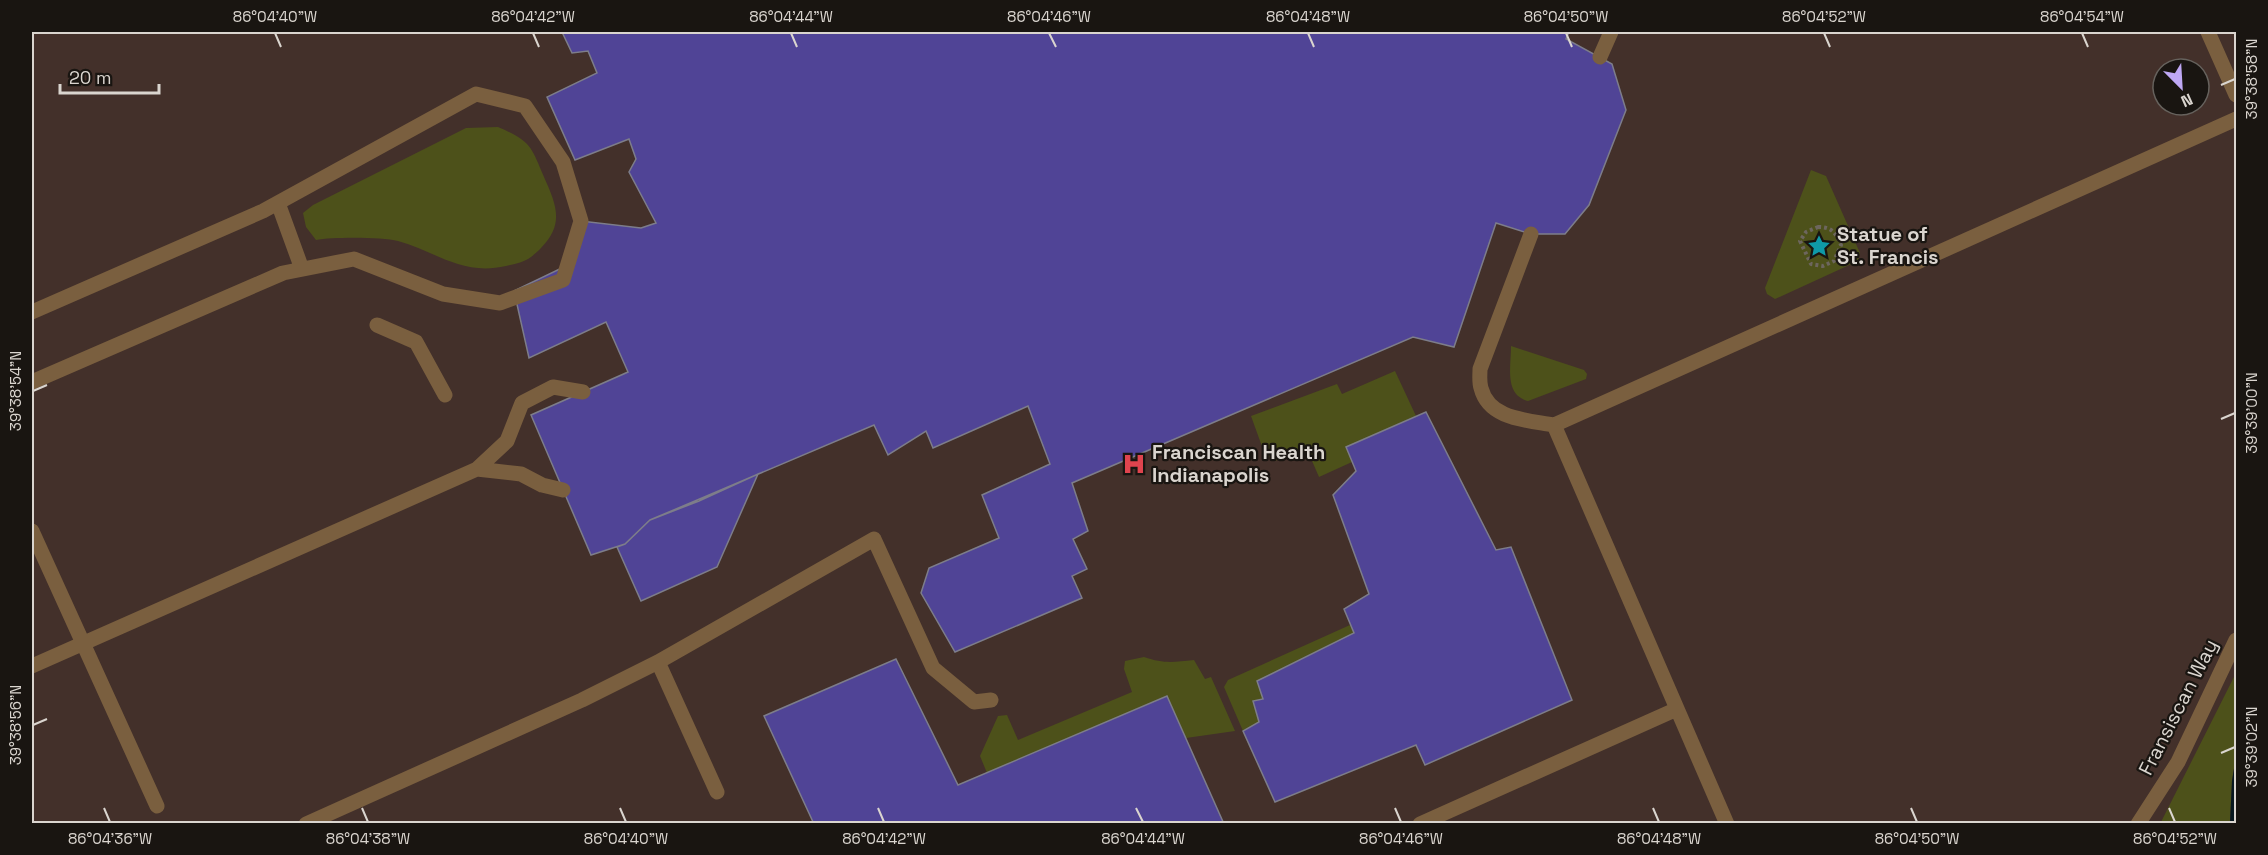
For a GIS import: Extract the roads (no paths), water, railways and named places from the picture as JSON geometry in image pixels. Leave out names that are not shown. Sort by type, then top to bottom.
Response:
[{"type":"street","points":[[1600,57],[1611,32]]},
{"type":"street","points":[[2208,32],[2236,95]]},
{"type":"street","points":[[32,312],[278,203],[476,94],[525,106],[563,162],[581,221],[563,280],[500,303],[443,294],[354,260],[283,273],[32,382]]},
{"type":"street","points":[[1531,234],[1480,369],[1480,388],[1486,401],[1498,413],[1554,425],[2236,119]]},
{"type":"street","points":[[278,203],[302,269]]},
{"type":"street","points":[[377,325],[416,342],[445,395]]},
{"type":"street","points":[[32,666],[477,469],[507,441],[522,403],[553,387],[583,392]]},
{"type":"street","points":[[1554,425],[1727,824]]},
{"type":"street","points":[[477,469],[521,474],[542,485],[563,490]]},
{"type":"street","points":[[32,531],[157,806]]},
{"type":"street","points":[[306,824],[582,700],[658,662],[874,539],[933,668],[974,702],[991,700]]},
{"type":"street","name":"Fransiscan Way","points":[[2138,824],[2178,762],[2236,640]]},
{"type":"street","points":[[658,662],[717,792]]},
{"type":"street","points":[[1420,824],[1677,709]]},
{"type":"place","name":"Statue of St. Francis","points":[[1819,246]]},
{"type":"place","name":"Franciscan Health Indianapolis","points":[[1134,464]]}]
